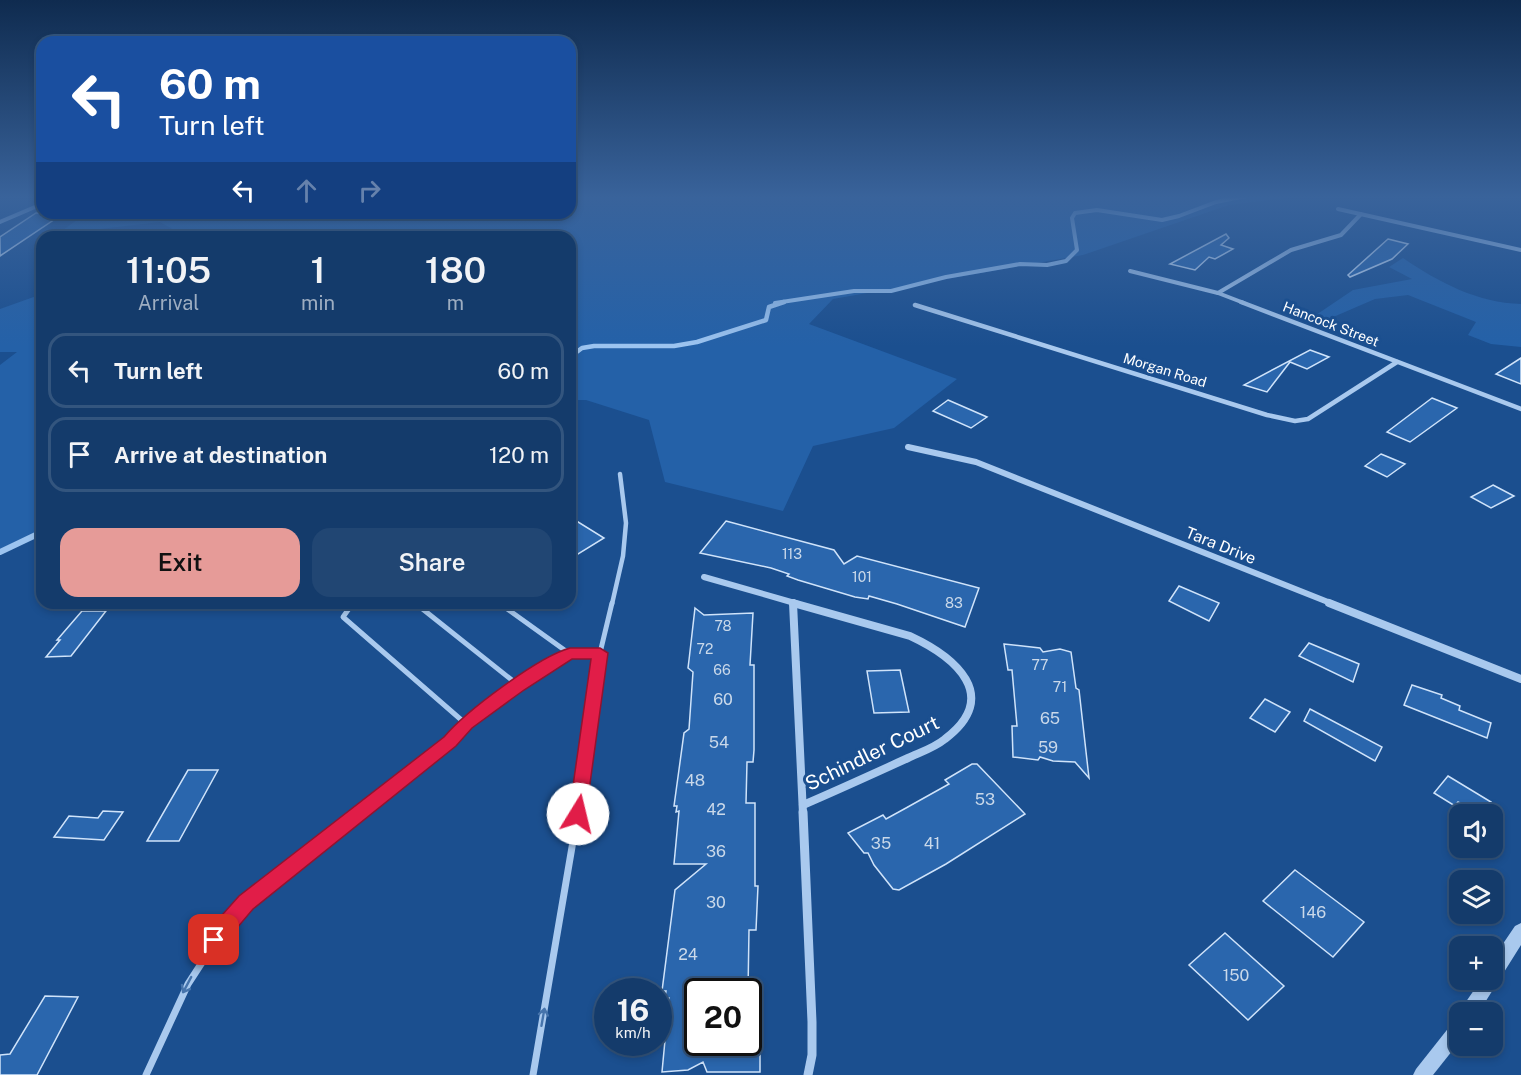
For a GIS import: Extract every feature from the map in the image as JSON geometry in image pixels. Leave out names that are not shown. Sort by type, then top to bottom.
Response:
[{"type":"street","points":[[1218,293],[1291,250],[1304,246]]},
{"type":"street","points":[[1504,246],[1521,250]]},
{"type":"street","name":"Hancock Street","points":[[1130,271],[1218,293],[1521,409]]},
{"type":"street","name":"Morgan Road","points":[[915,304],[1267,415],[1295,421],[1308,419],[1397,362]]},
{"type":"street","name":"Tara Drive","points":[[908,447],[976,462],[1521,680]]},
{"type":"street","name":"Schindler Court","points":[[704,577],[902,633],[933,646],[961,667],[971,690],[970,703],[965,717],[948,737],[863,780],[803,805]]},
{"type":"street","name":"Schindler Court","points":[[793,602],[812,1022],[812,1055],[808,1075]]},
{"type":"street","points":[[1503,958],[1521,931]]},
{"type":"street","points":[[1422,1075],[1449,1041]]},
{"type":"lane","points":[[533,1075],[577,825],[600,653],[623,556],[626,523],[620,474]]},
{"type":"lane","points":[[349,609],[343,617],[466,724]]},
{"type":"lane","points":[[422,609],[518,686]]},
{"type":"lane","points":[[508,609],[570,654]]},
{"type":"lane","points":[[146,1075],[187,986],[221,928],[246,902],[450,741],[466,724],[518,686],[570,654],[600,653]]},
{"type":"shaded area","points":[[576,246],[1109,246],[1083,255],[833,299],[809,324],[957,379],[894,428],[813,446],[783,511],[665,482],[649,420],[586,400],[576,400]]},
{"type":"shaded area","points":[[1403,258],[1459,290],[1489,300],[1521,304],[1521,347],[1491,344],[1468,335],[1476,322],[1408,295],[1375,299],[1324,321],[1313,317],[1353,290],[1412,279],[1389,267]]},
{"type":"shaded area","points":[[36,296],[36,532],[0,549],[0,365],[17,352],[0,352],[0,309]]},
{"type":"building","points":[[0,246],[15,246],[0,256]]},
{"type":"building","points":[[1203,246],[1224,246],[1233,249],[1215,259],[1209,257],[1195,270],[1170,264]]},
{"type":"building","points":[[1380,246],[1406,246],[1392,259],[1350,277],[1348,275]]},
{"type":"building","points":[[1310,350],[1329,357],[1307,369],[1290,362],[1267,392],[1244,385]]},
{"type":"building","points":[[1521,358],[1521,384],[1496,374]]},
{"type":"building","points":[[1432,398],[1457,408],[1410,442],[1387,432]]},
{"type":"building","points":[[948,400],[987,417],[971,428],[933,411]]},
{"type":"building","points":[[1381,454],[1405,464],[1387,477],[1365,466]]},
{"type":"building","points":[[1493,485],[1514,496],[1491,508],[1471,497]]},
{"type":"building","points":[[576,521],[604,538],[576,555]]},
{"type":"building","points":[[726,521],[834,550],[844,564],[857,556],[979,588],[965,627],[869,596],[868,599],[855,597],[798,580],[787,576],[789,574],[771,568],[700,553]]},
{"type":"building","points":[[1179,586],[1219,603],[1209,621],[1169,601]]},
{"type":"building","points":[[695,608],[704,615],[753,613],[750,665],[754,665],[754,750],[753,762],[747,762],[746,803],[755,803],[755,886],[758,886],[756,930],[749,930],[748,978],[684,978],[684,1056],[760,1056],[760,1072],[707,1072],[703,1062],[688,1070],[662,1072],[664,1056],[672,1056],[672,978],[664,978],[675,890],[706,864],[674,864],[679,811],[676,812],[677,806],[674,806],[684,733],[689,729],[693,672],[688,668]]},
{"type":"building","points":[[82,611],[106,611],[71,656],[46,657],[60,640],[57,640]]},
{"type":"building","points":[[1309,643],[1359,664],[1353,682],[1299,656]]},
{"type":"building","points":[[1004,644],[1040,648],[1043,652],[1060,649],[1071,652],[1076,688],[1079,690],[1089,778],[1075,762],[1053,761],[1040,757],[1038,760],[1013,757],[1012,726],[1017,726],[1012,670],[1008,670]]},
{"type":"building","points":[[900,670],[909,712],[874,713],[867,671]]},
{"type":"building","points":[[1412,685],[1442,695],[1441,698],[1460,706],[1459,710],[1491,723],[1487,738],[1404,705]]},
{"type":"building","points":[[1265,699],[1290,712],[1275,732],[1250,718]]},
{"type":"building","points":[[1310,709],[1382,747],[1375,761],[1304,721]]},
{"type":"building","points":[[972,764],[977,764],[1025,814],[946,864],[899,890],[893,889],[874,865],[868,853],[864,853],[848,833],[883,815],[886,819],[906,808],[949,784],[945,780]]},
{"type":"building","points":[[188,770],[218,770],[179,841],[147,841]]},
{"type":"building","points":[[1448,776],[1491,802],[1489,804],[1458,802],[1452,804],[1434,793]]},
{"type":"building","points":[[103,811],[123,812],[104,840],[54,837],[69,816],[98,818]]},
{"type":"building","points":[[1295,870],[1364,922],[1333,957],[1263,901]]},
{"type":"building","points":[[1225,933],[1284,986],[1248,1020],[1189,965]]},
{"type":"building","points":[[45,996],[78,997],[37,1075],[0,1075],[0,1055],[10,1054]]},
{"type":"waterway","points":[[775,303],[854,291],[891,291],[946,277],[1020,264],[1047,265],[1066,261],[1077,250],[1076,246]]},
{"type":"waterway","points":[[576,352],[582,348],[594,346],[674,346],[697,342],[766,320],[769,307],[784,302]]},
{"type":"waterway","points":[[0,552],[36,535]]},
{"type":"route","points":[[214,940],[221,928],[246,902],[450,741],[466,724],[518,686],[570,654],[600,653],[578,814]]}]
